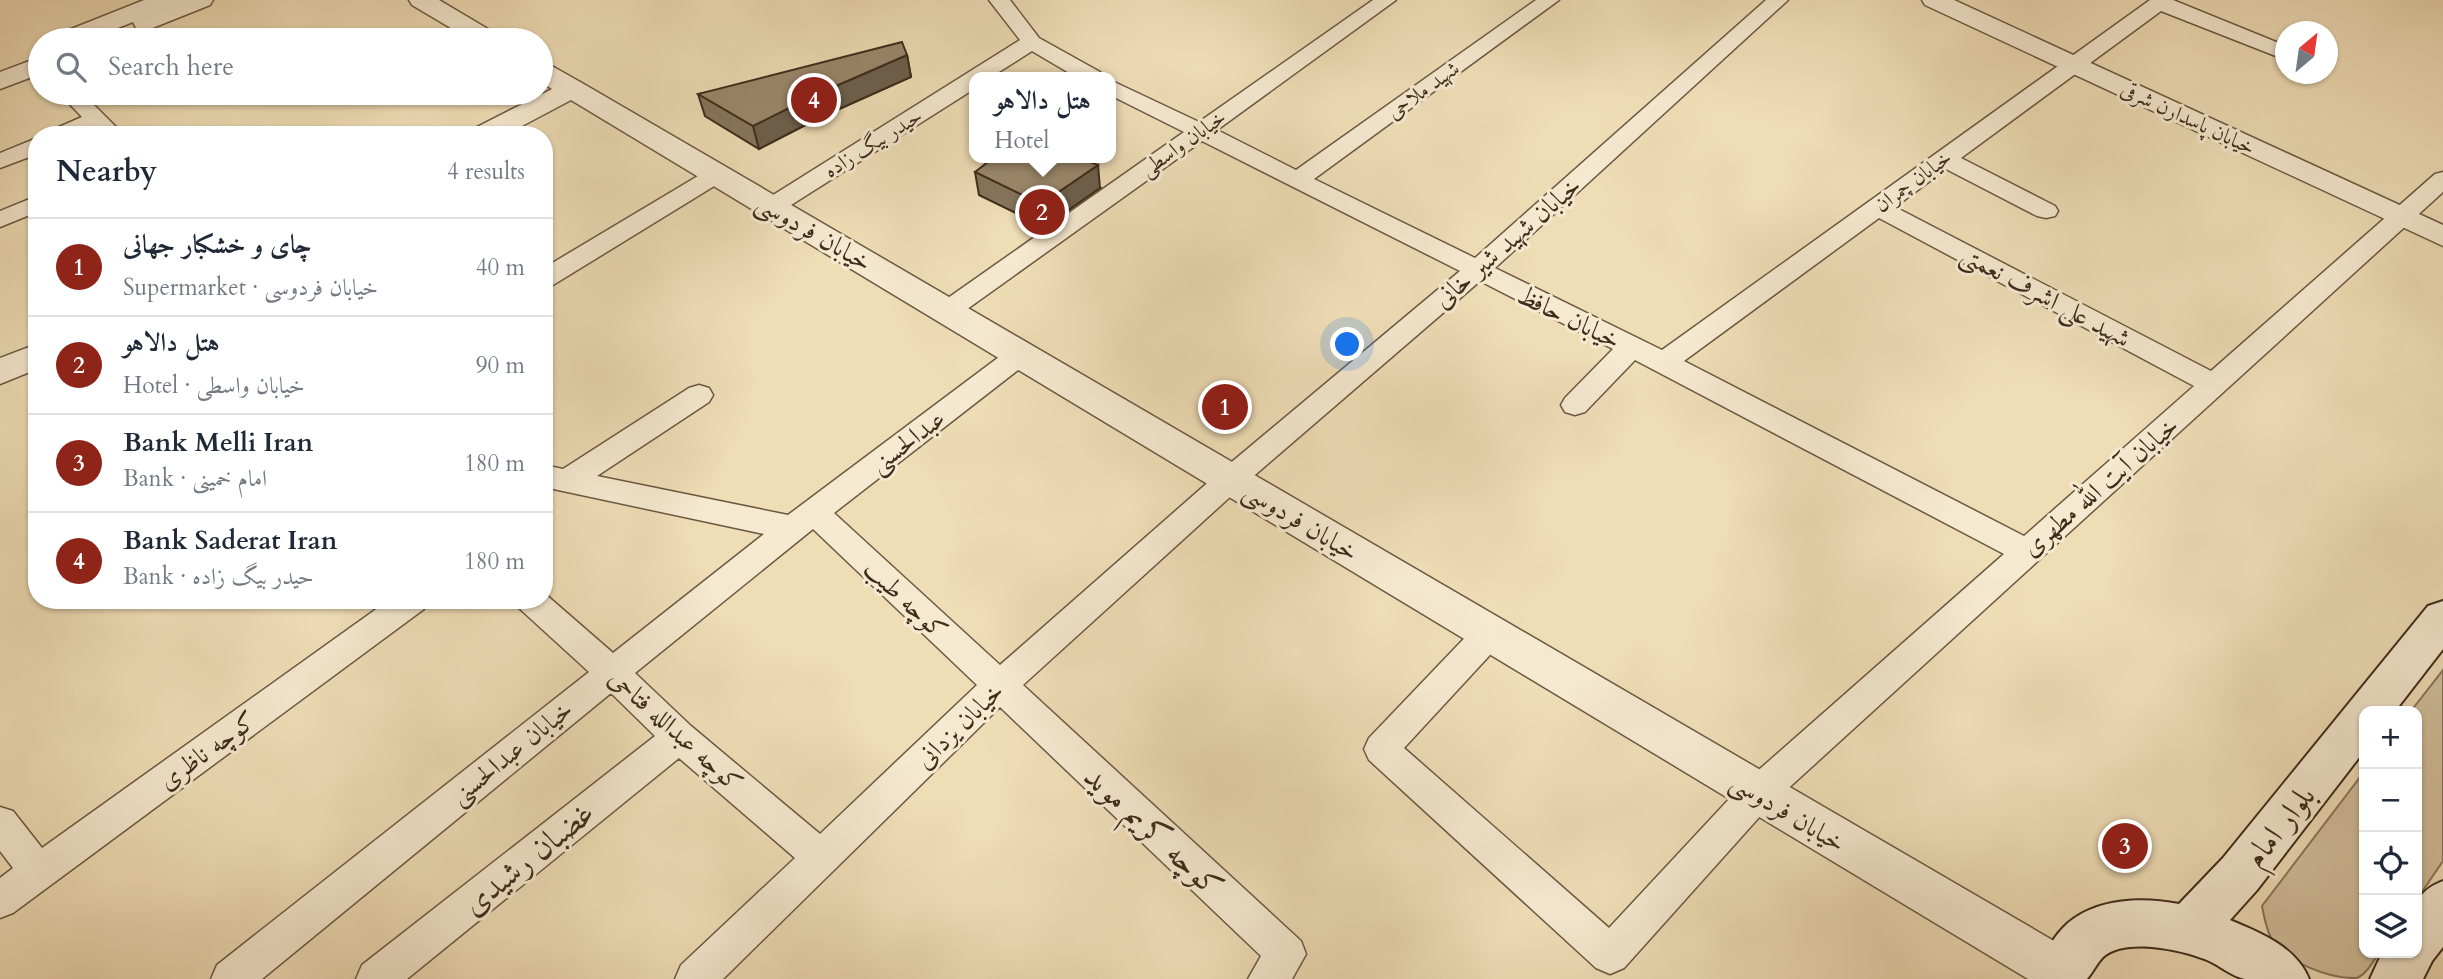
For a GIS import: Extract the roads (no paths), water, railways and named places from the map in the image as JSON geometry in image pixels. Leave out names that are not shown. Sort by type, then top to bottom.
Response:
[{"type":"main road","points":[[2374,706],[2443,618]]},
{"type":"main road","name":"بلوار امام","points":[[2189,929],[2240,874],[2359,724]]},
{"type":"main road","points":[[2422,936],[2443,904]]},
{"type":"main road","points":[[2060,976],[2086,939],[2115,926],[2150,923],[2189,929],[2234,947],[2284,979]]},
{"type":"main road","points":[[2395,979],[2407,958]]},
{"type":"street","points":[[95,28],[166,0]]},
{"type":"street","points":[[132,28],[201,0]]},
{"type":"street","points":[[421,0],[469,28]]},
{"type":"street","points":[[999,0],[1032,43],[1082,72]]},
{"type":"street","name":"خیابان واسطی","points":[[947,311],[1385,0]]},
{"type":"street","name":"شهید ملاحی","points":[[1297,180],[1549,0]]},
{"type":"street","name":"خیابان شهید شیر خانی","points":[[1231,479],[1476,271],[1778,0]]},
{"type":"street","name":"خیابان پاسدارن شرقی","points":[[1934,0],[2443,237]]},
{"type":"street","points":[[2162,2],[2275,49]]},
{"type":"street","name":"خیابان چمران","points":[[1663,363],[2162,2]]},
{"type":"street","name":"حیدر بیگ زاده","points":[[985,72],[1032,43]]},
{"type":"street","points":[[0,66],[28,63]]},
{"type":"street","points":[[0,81],[28,68]]},
{"type":"street","name":"خیابان فردوسی","points":[[556,80],[1231,479],[2060,976]]},
{"type":"street","name":"حیدر بیگ زاده","points":[[771,207],[969,82]]},
{"type":"street","name":"خیابان حافظ","points":[[1116,89],[1663,363],[2026,551]]},
{"type":"street","points":[[82,105],[104,126]]},
{"type":"street","points":[[495,126],[523,105]]},
{"type":"street","points":[[81,126],[97,119]]},
{"type":"street","points":[[0,161],[28,149]]},
{"type":"street","points":[[1944,158],[2046,211]]},
{"type":"street","points":[[553,274],[716,175]]},
{"type":"street","name":"خیابان آیت الله مطهری","points":[[1489,634],[1381,749],[1610,955],[1758,793],[2443,178]]},
{"type":"street","points":[[0,220],[28,207]]},
{"type":"street","name":"شهید علی اشرف نعمتی","points":[[1877,207],[2214,385]]},
{"type":"street","points":[[1575,405],[1631,348]]},
{"type":"street","name":"عبدالحسنی","points":[[804,520],[1021,354]]},
{"type":"street","points":[[556,479],[699,395]]},
{"type":"street","points":[[556,479],[804,520]]},
{"type":"street","name":"خیابان یزدانی","points":[[695,979],[999,687],[1231,479]]},
{"type":"street","name":"خیابان عبدالحسنی","points":[[230,979],[804,520]]},
{"type":"street","name":"کوچه طیب","points":[[804,520],[999,687]]},
{"type":"street","name":"کوچه ناظری","points":[[0,900],[392,609]]},
{"type":"street","name":"کوچه عبدالله فتاحی","points":[[541,609],[612,671],[679,737],[822,858]]},
{"type":"street","name":"کوچه کریم موید","points":[[999,687],[1287,954],[1268,979]]},
{"type":"street","name":"غضبان رشیدی","points":[[376,979],[679,737]]},
{"type":"street","points":[[0,823],[39,872]]},
{"type":"place","name":"Bank Saderat Iran","points":[[814,100]]},
{"type":"place","name":"هتل دالاهو","points":[[1042,212]]},
{"type":"place","name":"چای و خشکبار جهانی","points":[[1225,407]]},
{"type":"place","name":"Bank Melli Iran","points":[[2125,846]]}]
